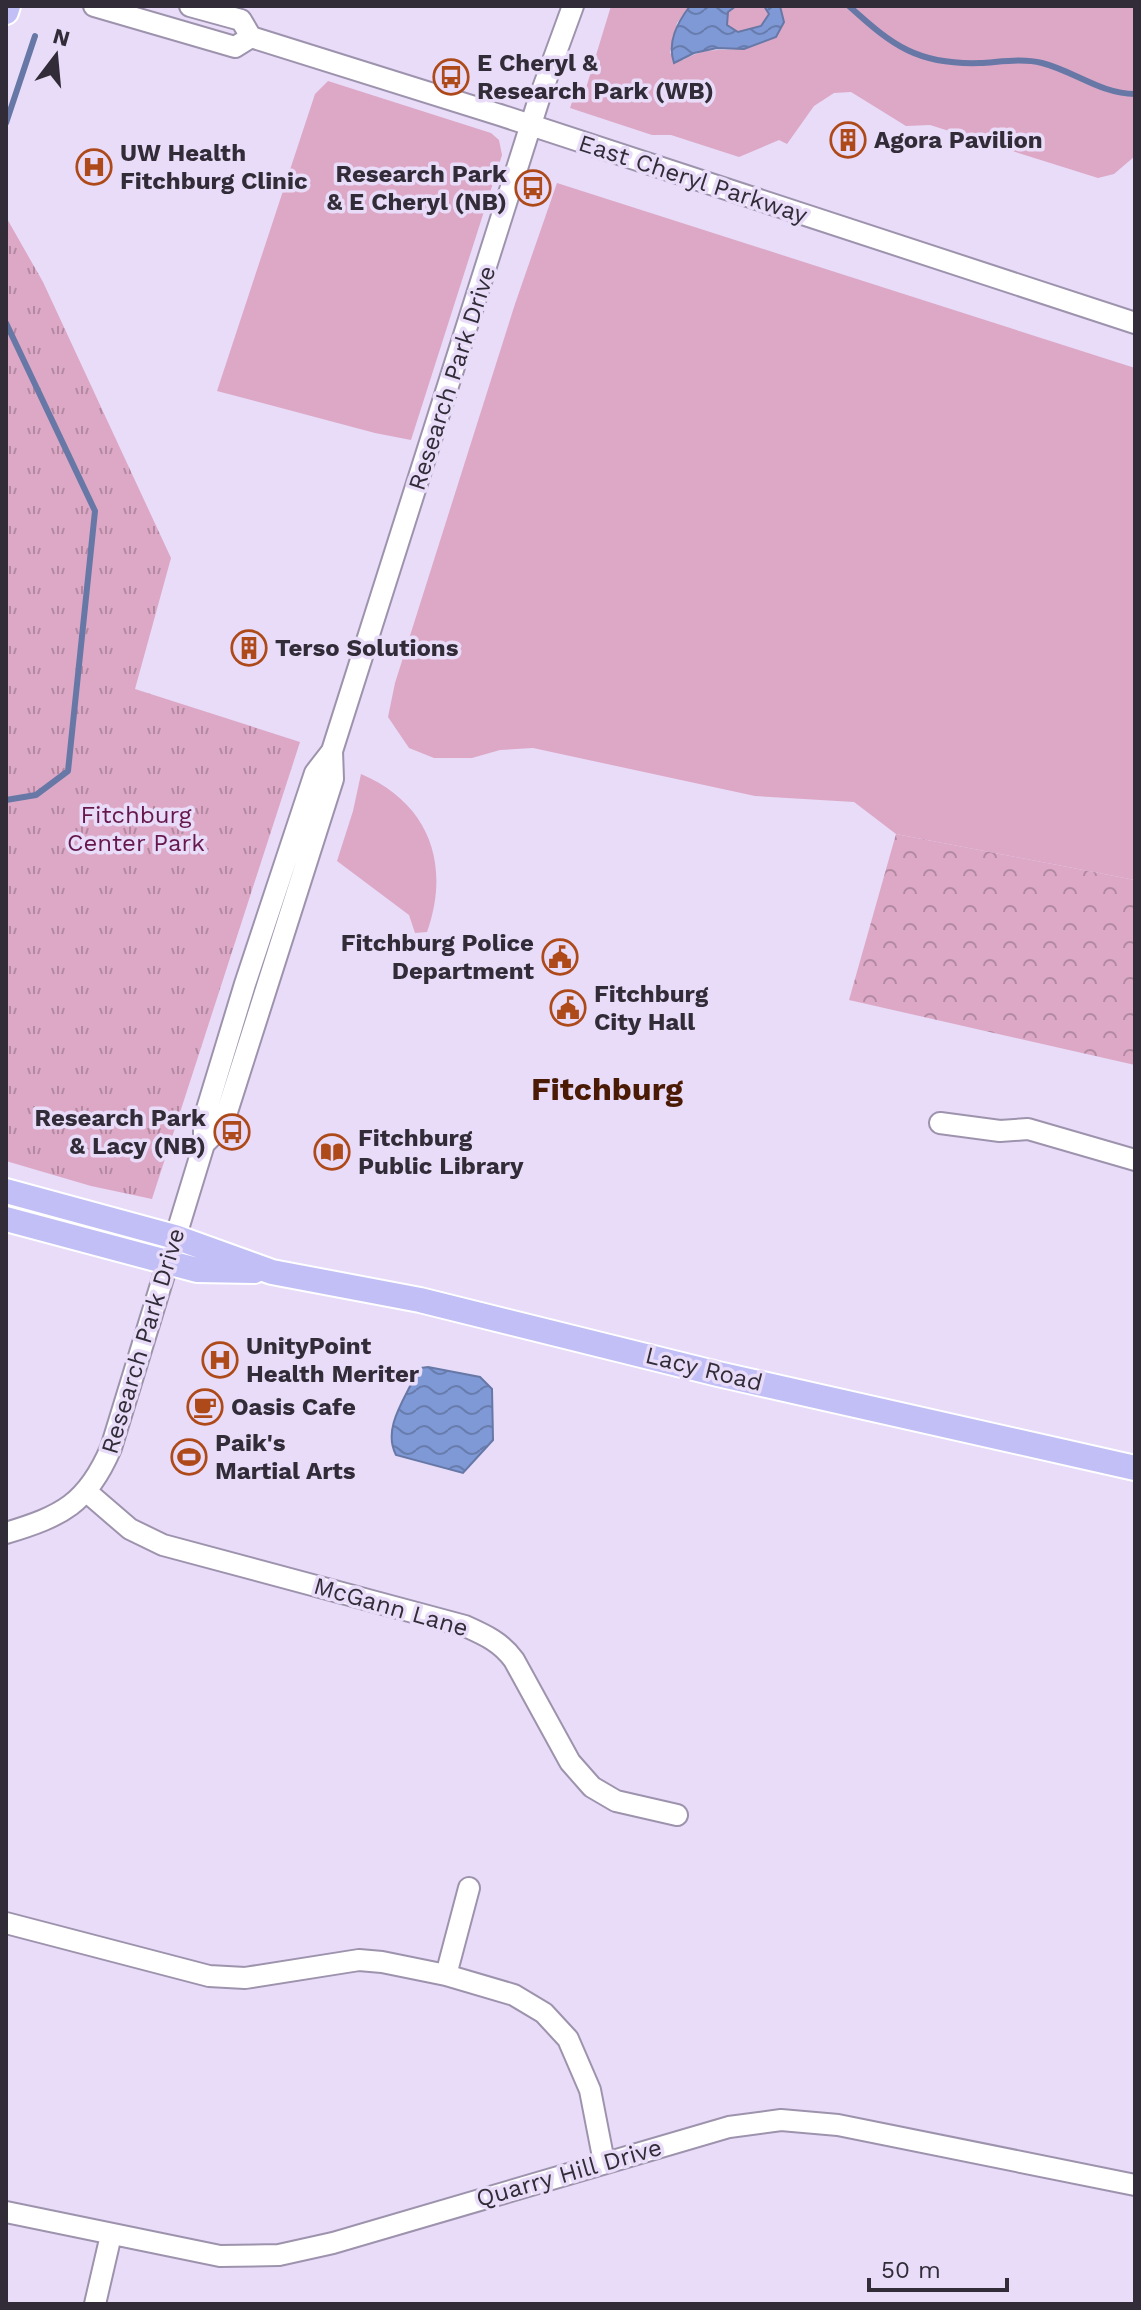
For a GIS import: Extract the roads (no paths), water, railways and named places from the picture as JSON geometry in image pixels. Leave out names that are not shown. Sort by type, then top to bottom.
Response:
[{"type":"main road","points":[[6,12],[8,6]]},
{"type":"main road","name":"Lacy Road","points":[[6,1191],[175,1237],[272,1272],[420,1300],[718,1374],[1135,1468]]},
{"type":"main road","name":"Lacy Road","points":[[6,1219],[197,1270],[272,1272]]},
{"type":"street","name":"East Cheryl Parkway","points":[[94,6],[235,47],[251,37]]},
{"type":"street","name":"East Cheryl Parkway","points":[[190,6],[241,20],[251,37],[1135,323]]},
{"type":"street","name":"Research Park Drive","points":[[6,1533],[54,1516],[87,1492],[103,1468],[111,1448],[204,1144],[215,1133],[230,1101],[333,779],[332,751],[531,126],[573,6]]},
{"type":"street","points":[[940,1123],[1000,1131],[1028,1129],[1135,1160]]},
{"type":"street","name":"McGann Lane","points":[[87,1492],[130,1529],[163,1545],[465,1626],[484,1634],[503,1645],[514,1660],[570,1762],[592,1787],[616,1801],[677,1815]]},
{"type":"street","points":[[446,1975],[469,1888]]},
{"type":"street","points":[[6,1923],[209,1976],[245,1978],[359,1960],[446,1975],[514,1995],[544,2013],[568,2039],[590,2090],[604,2162]]},
{"type":"street","name":"Quarry Hill Drive","points":[[6,2212],[220,2256],[279,2255],[333,2243],[729,2127],[781,2120],[838,2125],[1135,2185]]},
{"type":"street","points":[[95,2304],[111,2235]]},
{"type":"water","points":[[690,6],[736,6],[728,12],[727,25],[738,32],[761,26],[769,14],[764,6],[780,6],[784,22],[776,37],[744,49],[717,48],[694,53],[674,63],[674,33]]},
{"type":"water","points":[[421,1368],[480,1377],[492,1389],[493,1440],[463,1473],[396,1455],[392,1445],[393,1424],[401,1403],[416,1374]]},
{"type":"waterway","points":[[849,6],[893,42],[923,56],[958,63],[1034,62],[1111,90],[1135,94]]},
{"type":"waterway","points":[[6,123],[35,36]]},
{"type":"waterway","points":[[6,323],[95,511],[68,771],[36,795],[6,800]]},
{"type":"place","name":"E Cheryl & Research Park (WB)","points":[[451,77]]},
{"type":"place","name":"Agora Pavilion","points":[[848,140]]},
{"type":"place","name":"UW Health Fitchburg Clinic","points":[[94,167]]},
{"type":"place","name":"Research Park & E Cheryl (NB)","points":[[533,188]]},
{"type":"place","name":"Terso Solutions","points":[[249,648]]},
{"type":"place","name":"Fitchburg Police Department","points":[[560,957]]},
{"type":"place","name":"Fitchburg City Hall","points":[[568,1008]]},
{"type":"place","name":"Research Park & Lacy (NB)","points":[[232,1132]]},
{"type":"place","name":"Fitchburg Public Library","points":[[332,1152]]},
{"type":"place","name":"UnityPoint Health Meriter","points":[[220,1360]]},
{"type":"place","name":"Oasis Cafe","points":[[205,1407]]},
{"type":"place","name":"Paik's Martial Arts","points":[[189,1457]]},
{"type":"district","name":"Fitchburg","points":[[607,1089]]},
{"type":"park label","name":"Fitchburg Center Park","points":[[136,829]]}]
